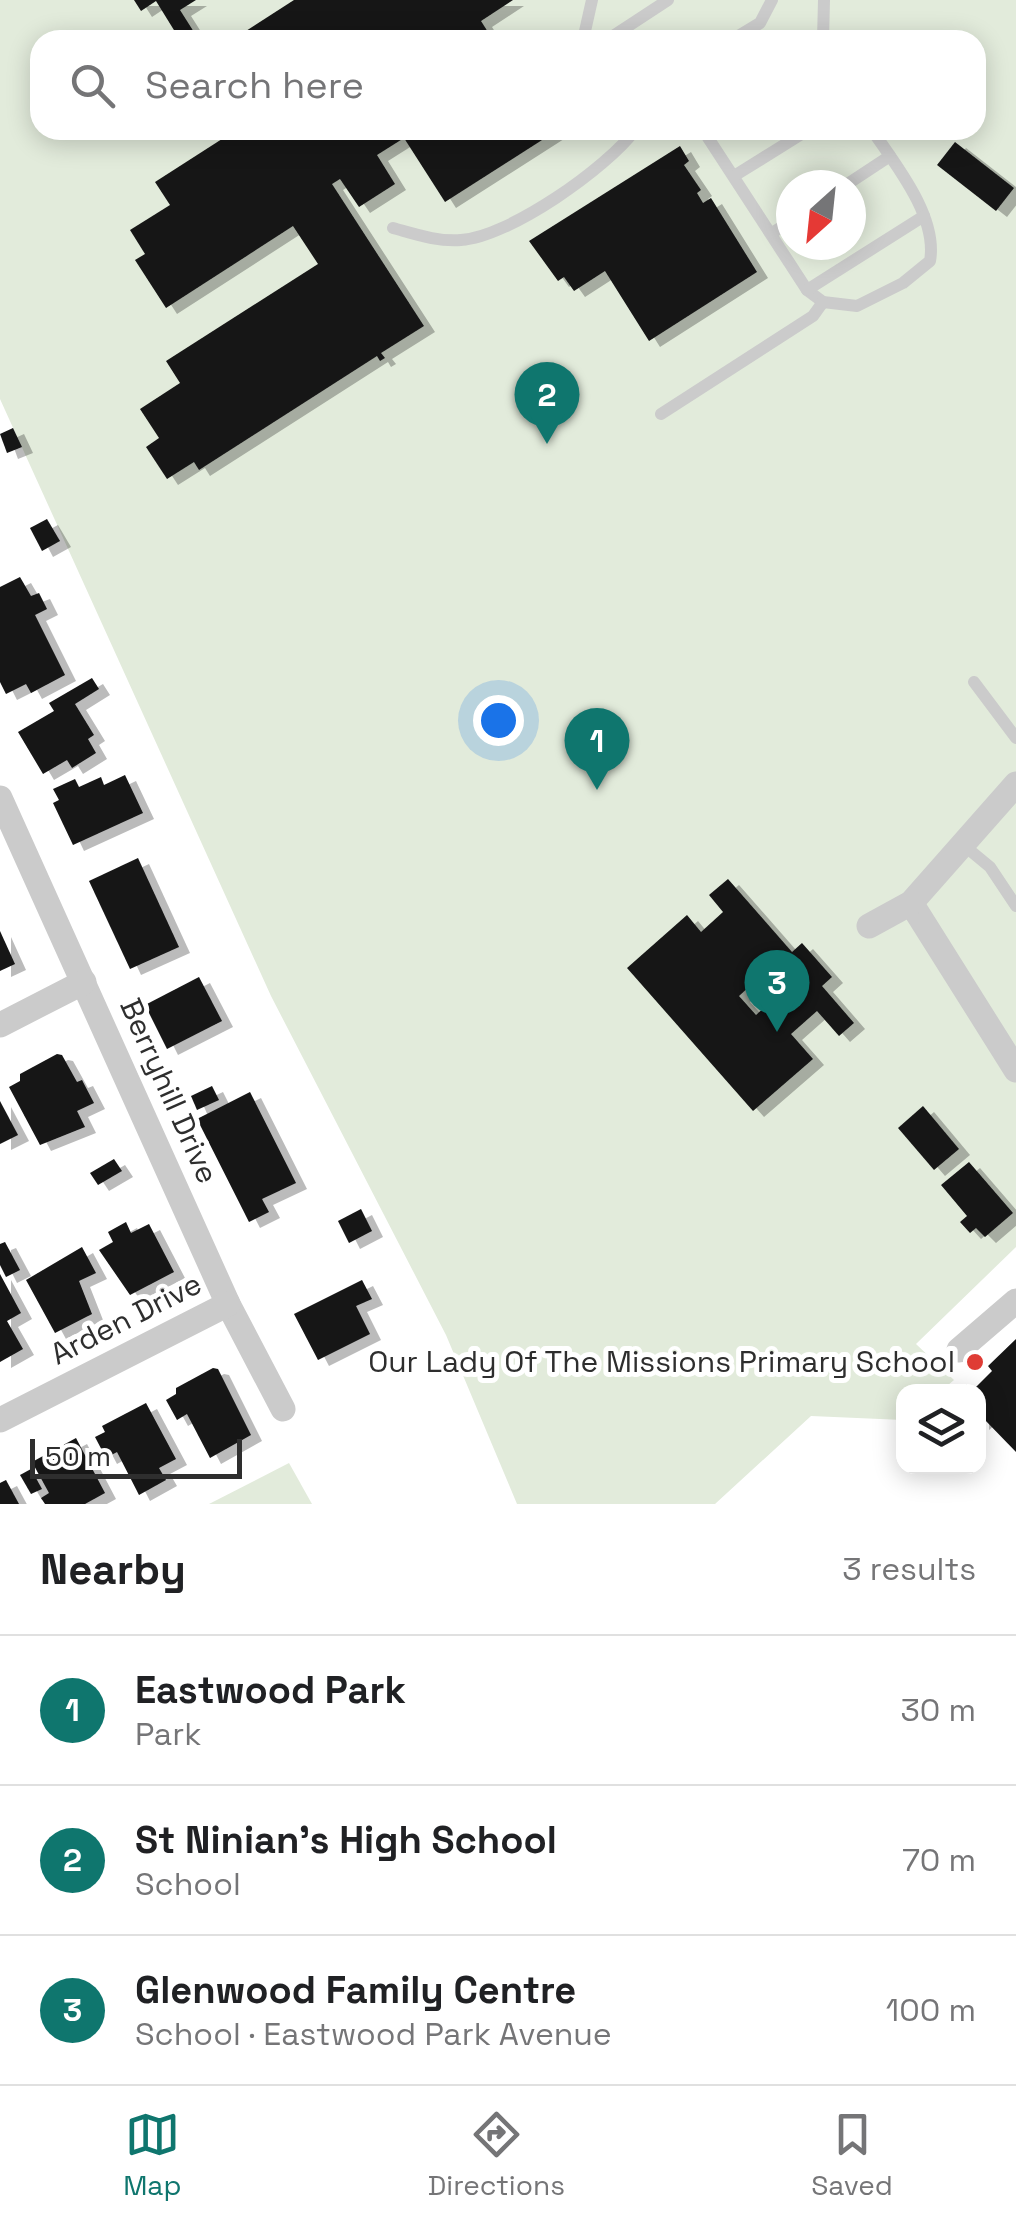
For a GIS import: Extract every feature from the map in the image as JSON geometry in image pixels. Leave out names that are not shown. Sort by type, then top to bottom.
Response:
[{"type":"street","points":[[869,926],[911,903],[1016,784]]},
{"type":"street","name":"Berryhill Drive","points":[[0,798],[228,1304],[283,1409]]},
{"type":"street","points":[[911,903],[1016,1070]]},
{"type":"street","points":[[0,1025],[84,982]]},
{"type":"street","points":[[960,1350],[1016,1301]]},
{"type":"street","name":"Arden Drive","points":[[0,1420],[228,1304]]},
{"type":"lane","points":[[585,30],[592,0]]},
{"type":"lane","points":[[622,30],[668,0]]},
{"type":"lane","points":[[748,30],[760,23],[772,0]]},
{"type":"lane","points":[[822,30],[824,0]]},
{"type":"lane","points":[[393,228],[431,238],[462,240],[493,234],[610,160],[627,140]]},
{"type":"lane","points":[[709,140],[807,290],[823,302],[840,307],[857,306],[930,262],[932,248],[924,216],[879,140]]},
{"type":"lane","points":[[734,176],[792,140]]},
{"type":"lane","points":[[866,172],[890,156]]},
{"type":"lane","points":[[807,290],[924,216]]},
{"type":"lane","points":[[772,234],[776,231]]},
{"type":"lane","points":[[661,414],[813,316],[823,302]]},
{"type":"lane","points":[[974,682],[1016,738]]},
{"type":"lane","points":[[961,842],[990,867],[1016,906]]},
{"type":"green space","points":[[0,0],[1016,0],[1016,1247],[916,1344],[954,1380],[949,1384],[896,1384],[896,1420],[811,1416],[715,1504],[517,1504],[446,1335],[271,996],[0,399]]},
{"type":"green space","points":[[289,1463],[312,1504],[209,1504]]},
{"type":"building","points":[[134,0],[196,0],[180,10],[193,30],[174,30],[156,1],[141,11]]},
{"type":"building","points":[[294,0],[513,0],[481,21],[487,30],[248,30]]},
{"type":"building","points":[[220,140],[401,140],[377,155],[395,184],[359,207],[340,179],[332,184],[424,326],[381,353],[385,358],[380,361],[377,356],[199,470],[194,462],[167,479],[146,447],[159,438],[140,409],[180,383],[166,361],[318,264],[293,226],[166,308],[135,260],[145,254],[130,230],[170,205],[155,182]]},
{"type":"building","points":[[405,140],[542,140],[445,202]]},
{"type":"building","points":[[955,142],[1014,188],[996,211],[937,165]]},
{"type":"building","points":[[680,146],[689,161],[684,165],[701,190],[697,193],[703,203],[711,198],[757,272],[649,341],[605,271],[574,291],[564,277],[558,281],[529,241]]},
{"type":"building","points":[[13,428],[22,447],[7,453],[0,434]]},
{"type":"building","points":[[47,519],[60,541],[42,551],[30,528]]},
{"type":"building","points":[[20,577],[31,596],[39,593],[47,609],[35,615],[65,675],[31,693],[26,684],[6,694],[0,682],[0,587]]},
{"type":"building","points":[[92,678],[99,689],[75,704],[94,735],[88,739],[96,753],[72,768],[67,760],[43,774],[18,732],[54,711],[49,703]]},
{"type":"building","points":[[125,775],[143,813],[73,845],[53,803],[59,800],[53,789],[75,779],[79,787],[101,777],[104,785]]},
{"type":"building","points":[[138,858],[179,947],[130,969],[89,881]]},
{"type":"building","points":[[728,879],[792,952],[802,943],[832,977],[822,986],[854,1023],[839,1036],[817,1011],[791,1034],[813,1059],[753,1111],[627,968],[687,915],[701,932],[723,912],[709,895]],"holes":[[[751,985],[768,1004],[756,1015],[739,996]]]},
{"type":"building","points":[[0,931],[15,964],[0,971]]},
{"type":"building","points":[[199,977],[222,1021],[167,1049],[145,1005]]},
{"type":"building","points":[[62,1055],[77,1082],[82,1080],[94,1103],[77,1111],[85,1127],[40,1145],[9,1087],[20,1081],[20,1074]]},
{"type":"building","points":[[212,1086],[219,1100],[197,1110],[191,1096]]},
{"type":"building","points":[[250,1092],[296,1183],[262,1199],[269,1212],[249,1222],[197,1119]]},
{"type":"building","points":[[0,1101],[18,1135],[0,1144]]},
{"type":"building","points":[[923,1106],[959,1149],[934,1170],[898,1128]]},
{"type":"building","points":[[114,1159],[122,1171],[98,1185],[90,1173]]},
{"type":"building","points":[[969,1162],[1013,1213],[985,1237],[976,1228],[970,1233],[960,1222],[967,1216],[941,1185]]},
{"type":"building","points":[[361,1209],[372,1231],[349,1243],[338,1221]]},
{"type":"building","points":[[126,1222],[131,1233],[149,1224],[174,1272],[130,1295],[99,1250],[113,1242],[108,1232]]},
{"type":"building","points":[[5,1242],[20,1270],[6,1277],[0,1265],[0,1244]]},
{"type":"building","points":[[82,1247],[96,1273],[79,1281],[92,1314],[55,1333],[26,1280]]},
{"type":"building","points":[[0,1274],[21,1313],[7,1321],[23,1349],[0,1362]]},
{"type":"building","points":[[362,1280],[372,1299],[356,1306],[370,1334],[318,1360],[294,1314]]},
{"type":"building","points":[[1016,1339],[1016,1452],[986,1421],[986,1384],[979,1384],[992,1371],[988,1366]]},
{"type":"building","points":[[218,1369],[251,1435],[210,1458],[187,1414],[177,1420],[166,1400],[176,1394],[176,1388]]},
{"type":"building","points":[[146,1403],[176,1459],[159,1468],[166,1480],[139,1495],[117,1452],[106,1458],[95,1437],[105,1432],[102,1426]]},
{"type":"building","points":[[76,1438],[105,1493],[85,1504],[45,1504],[41,1498],[49,1493],[32,1462]]},
{"type":"building","points":[[31,1469],[42,1489],[31,1494],[20,1475]]},
{"type":"building","points":[[6,1480],[19,1504],[0,1504],[0,1483]]},
{"type":"place","name":"St Ninian's High School","points":[[547,444]]},
{"type":"place","name":"Eastwood Park","points":[[597,790]]},
{"type":"place","name":"Glenwood Family Centre","points":[[777,1032]]},
{"type":"place","name":"Our Lady Of The Missions Primary School","points":[[975,1362]]}]
